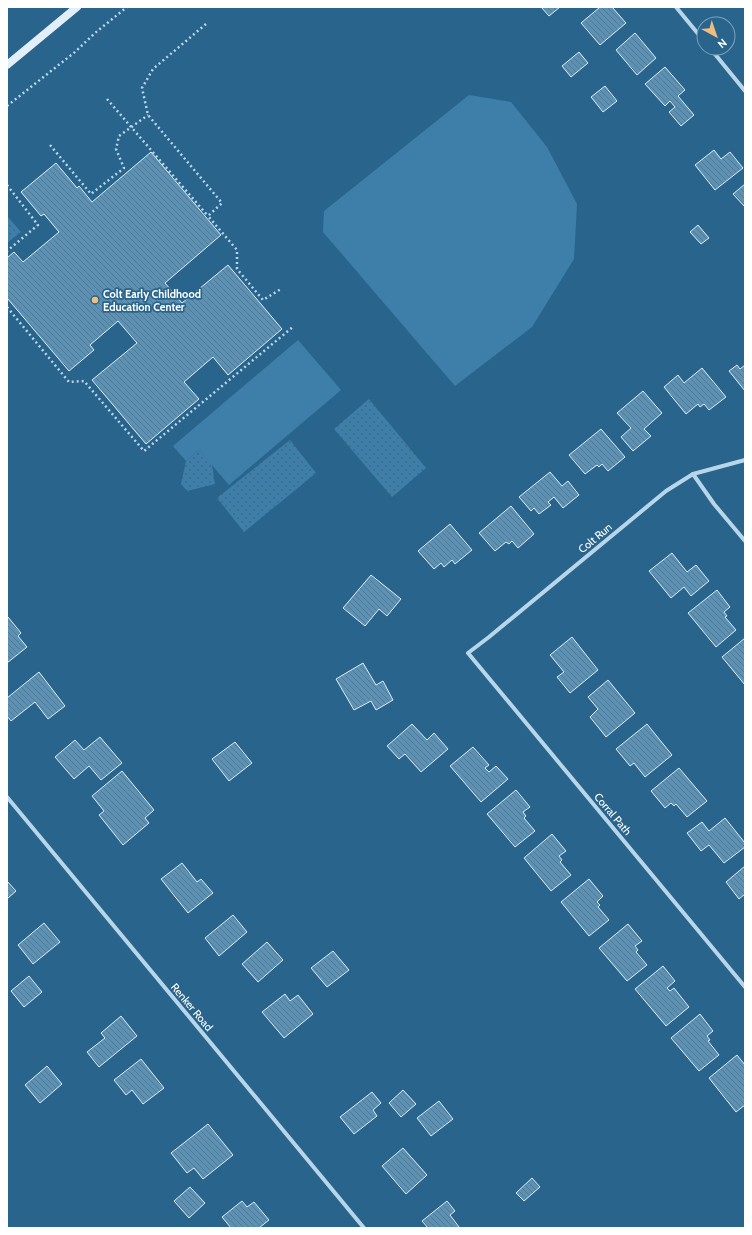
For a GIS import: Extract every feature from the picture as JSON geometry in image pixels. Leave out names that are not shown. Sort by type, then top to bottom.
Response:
[{"type":"street","points":[[7,65],[77,7]]},
{"type":"street","points":[[676,7],[696,31]]},
{"type":"street","points":[[717,56],[745,90]]},
{"type":"street","name":"Colt Run","points":[[468,653],[666,490],[693,474],[745,460]]},
{"type":"street","points":[[693,474],[714,504],[745,541]]},
{"type":"street","name":"Corral Path","points":[[468,653],[745,987]]},
{"type":"street","name":"Renker Road","points":[[7,797],[364,1228]]},
{"type":"path","points":[[7,106],[69,57],[95,33],[127,7]]},
{"type":"path","points":[[206,24],[153,68],[142,88],[148,115],[222,203],[208,216]]},
{"type":"path","points":[[108,99],[237,250],[237,269],[263,300],[281,289]]},
{"type":"path","points":[[50,145],[91,194],[124,168],[116,149],[119,136],[148,115]]},
{"type":"path","points":[[7,186],[38,225],[7,251]]},
{"type":"path","points":[[7,307],[69,382],[84,381],[144,451],[294,326]]},
{"type":"shaded area","points":[[469,95],[511,102],[547,147],[577,204],[574,259],[532,327],[455,386],[323,232],[324,211]]},
{"type":"shaded area","points":[[7,216],[21,232],[7,243]]},
{"type":"shaded area","points":[[298,340],[341,390],[229,485],[199,450],[186,461],[173,446]]},
{"type":"shaded area","points":[[369,399],[426,468],[392,497],[334,429]]},
{"type":"shaded area","points":[[290,440],[316,473],[244,532],[217,498]]},
{"type":"shaded area","points":[[199,450],[212,465],[215,484],[187,491],[181,484],[186,461]]},
{"type":"building","points":[[541,7],[560,7],[549,16]]},
{"type":"building","points":[[600,7],[612,7],[626,23],[600,45],[581,23]]},
{"type":"building","points":[[635,33],[656,58],[637,75],[616,50]]},
{"type":"building","points":[[579,52],[588,63],[571,77],[562,66]]},
{"type":"building","points":[[665,67],[685,90],[678,96],[694,115],[681,126],[669,112],[675,107],[670,101],[665,106],[645,84]]},
{"type":"building","points":[[605,86],[617,101],[603,112],[591,97]]},
{"type":"building","points":[[714,150],[721,159],[730,152],[743,168],[715,190],[695,165]]},
{"type":"building","name":"Colt Early Childhood Education Center","points":[[151,152],[221,235],[165,283],[182,303],[228,265],[282,329],[228,375],[213,357],[184,382],[199,399],[146,444],[92,380],[137,343],[118,321],[90,345],[94,350],[69,371],[7,298],[7,258],[14,252],[23,262],[59,232],[44,214],[41,216],[21,192],[56,163],[77,188],[79,186],[92,202]]},
{"type":"building","points":[[745,184],[745,207],[733,194]]},
{"type":"building","points":[[698,225],[709,238],[701,244],[690,232]]},
{"type":"building","points":[[737,365],[740,369],[745,365],[745,391],[729,371]]},
{"type":"building","points":[[702,368],[726,397],[709,410],[704,404],[700,407],[698,404],[686,414],[664,387],[678,375],[684,383]]},
{"type":"building","points":[[643,391],[662,413],[644,429],[651,436],[633,451],[621,437],[631,428],[617,413]]},
{"type":"building","points":[[601,429],[625,457],[608,471],[602,464],[599,467],[597,465],[585,474],[569,455]]},
{"type":"building","points":[[550,472],[562,486],[568,481],[579,495],[563,508],[554,497],[548,502],[551,505],[539,514],[534,508],[531,511],[519,497]]},
{"type":"building","points":[[511,506],[534,534],[518,548],[512,541],[509,544],[506,542],[495,551],[479,533]]},
{"type":"building","points":[[450,524],[472,550],[455,564],[452,560],[444,567],[441,563],[434,569],[418,551]]},
{"type":"building","points":[[672,553],[687,572],[696,565],[709,581],[691,596],[684,587],[671,598],[649,571]]},
{"type":"building","points":[[371,575],[401,599],[387,616],[379,609],[365,626],[343,608]]},
{"type":"building","points":[[717,590],[730,607],[724,612],[727,616],[725,617],[736,630],[716,647],[688,613]]},
{"type":"building","points":[[8,617],[21,633],[18,636],[27,647],[7,663],[7,618]]},
{"type":"building","points":[[572,637],[598,670],[570,693],[557,677],[564,672],[550,655]]},
{"type":"building","points":[[745,638],[745,685],[722,657]]},
{"type":"building","points":[[363,663],[376,685],[383,681],[393,700],[376,710],[371,701],[354,710],[336,679]]},
{"type":"building","points":[[39,672],[65,706],[48,719],[35,702],[11,721],[7,716],[7,698]]},
{"type":"building","points":[[608,680],[635,713],[606,737],[590,717],[598,709],[588,697]]},
{"type":"building","points":[[412,724],[427,740],[434,733],[448,749],[421,772],[405,754],[399,759],[387,746]]},
{"type":"building","points":[[647,724],[672,755],[645,777],[634,763],[630,766],[616,749]]},
{"type":"building","points":[[100,737],[122,763],[101,780],[89,766],[74,779],[55,757],[75,740],[84,750]]},
{"type":"building","points":[[235,742],[252,763],[229,781],[212,759]]},
{"type":"building","points":[[473,747],[489,765],[485,768],[489,772],[496,766],[508,779],[481,802],[450,766]]},
{"type":"building","points":[[679,768],[707,801],[687,817],[676,804],[674,806],[671,803],[665,808],[651,791]]},
{"type":"building","points":[[122,771],[154,810],[145,818],[149,823],[123,845],[99,815],[104,811],[92,796]]},
{"type":"building","points":[[516,790],[530,807],[523,812],[526,816],[524,818],[535,831],[515,847],[487,814]]},
{"type":"building","points":[[725,818],[745,843],[745,847],[724,863],[709,845],[701,851],[687,833],[702,822],[709,831]]},
{"type":"building","points":[[552,834],[566,851],[559,856],[562,860],[560,862],[571,875],[551,891],[524,858]]},
{"type":"building","points":[[182,863],[197,882],[201,879],[213,893],[188,913],[161,879]]},
{"type":"building","points":[[745,866],[745,894],[739,899],[726,882]]},
{"type":"building","points":[[589,879],[603,896],[597,902],[600,905],[598,907],[609,920],[589,936],[561,902]]},
{"type":"building","points":[[7,881],[16,891],[7,899]]},
{"type":"building","points":[[233,915],[247,932],[219,956],[205,938]]},
{"type":"building","points":[[44,923],[60,942],[33,964],[18,945]]},
{"type":"building","points":[[628,924],[642,941],[635,946],[638,950],[636,952],[647,965],[627,981],[599,948]]},
{"type":"building","points":[[267,942],[283,960],[258,982],[242,964]]},
{"type":"building","points":[[333,951],[349,970],[327,987],[311,968]]},
{"type":"building","points":[[663,966],[675,981],[667,988],[670,991],[674,988],[689,1007],[666,1026],[635,989]]},
{"type":"building","points":[[29,976],[42,992],[24,1007],[11,991]]},
{"type":"building","points":[[285,994],[290,1001],[298,995],[313,1014],[284,1038],[262,1012]]},
{"type":"building","points":[[700,1014],[713,1031],[707,1036],[710,1040],[708,1041],[719,1055],[699,1071],[671,1038]]},
{"type":"building","points":[[121,1016],[137,1036],[99,1067],[87,1052],[105,1038],[101,1033]]},
{"type":"building","points":[[737,1055],[745,1065],[745,1105],[736,1112],[709,1078]]},
{"type":"building","points":[[141,1059],[164,1088],[143,1104],[132,1090],[126,1095],[114,1080]]},
{"type":"building","points":[[47,1066],[62,1084],[40,1103],[25,1085]]},
{"type":"building","points":[[403,1090],[416,1104],[401,1117],[389,1103]]},
{"type":"building","points":[[372,1092],[381,1103],[373,1110],[377,1116],[354,1134],[340,1117]]},
{"type":"building","points":[[439,1101],[453,1119],[431,1136],[417,1118]]},
{"type":"building","points":[[208,1124],[233,1155],[203,1179],[194,1168],[187,1173],[171,1153]]},
{"type":"building","points":[[403,1148],[427,1175],[406,1194],[382,1166]]},
{"type":"building","points":[[532,1178],[540,1187],[524,1201],[516,1193]]},
{"type":"building","points":[[190,1187],[205,1203],[189,1218],[174,1201]]},
{"type":"building","points":[[242,1201],[247,1207],[254,1202],[269,1220],[259,1228],[231,1228],[222,1217]]},
{"type":"building","points":[[447,1201],[455,1211],[450,1215],[459,1227],[428,1228],[422,1221]]},
{"type":"place","name":"Colt Early Childhood Education Center","points":[[95,300]]}]
